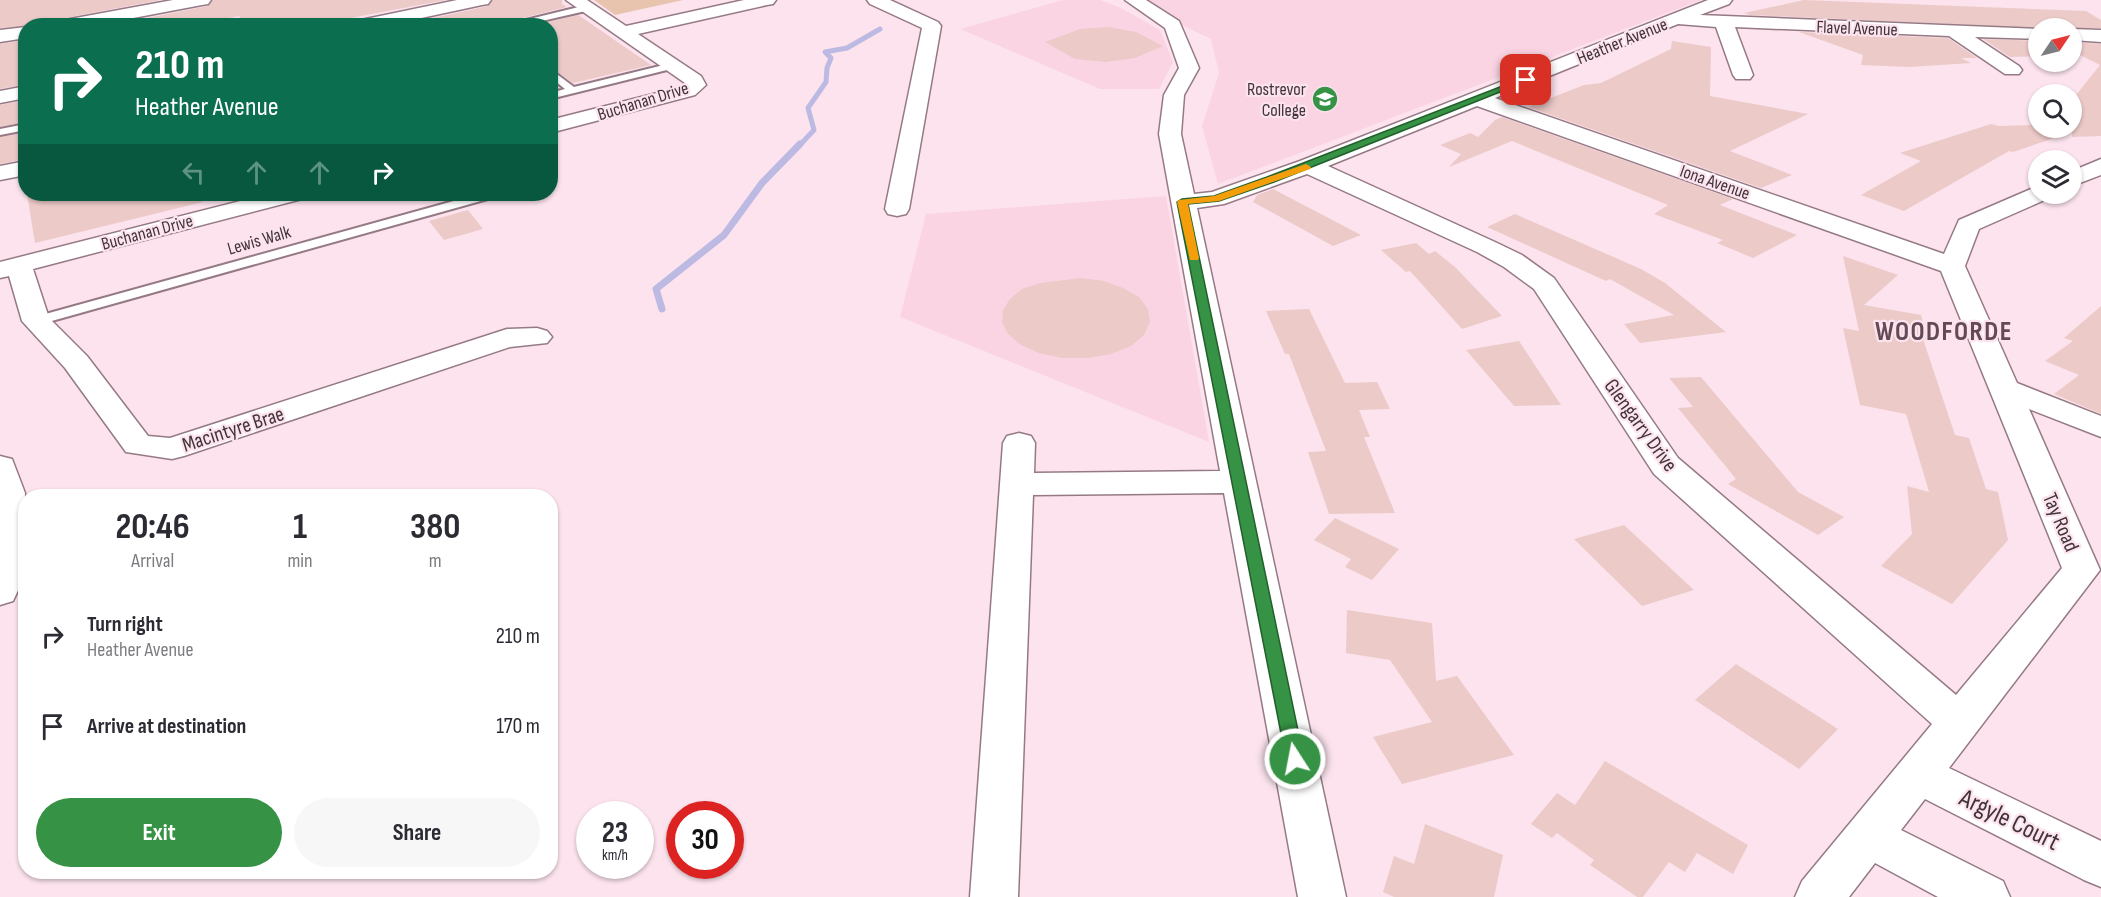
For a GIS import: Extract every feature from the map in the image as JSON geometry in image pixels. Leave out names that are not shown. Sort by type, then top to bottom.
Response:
[{"type":"street","points":[[103,18],[202,0]]},
{"type":"street","points":[[402,18],[482,0]]},
{"type":"street","points":[[623,32],[767,0]]},
{"type":"street","points":[[876,0],[932,26],[897,209]]},
{"type":"street","points":[[1134,0],[1173,25],[1189,68],[1174,95],[1170,134],[1322,897]]},
{"type":"street","name":"Heather Avenue","points":[[1182,202],[1215,199],[1308,166],[1723,0]]},
{"type":"street","name":"Buchanan Drive","points":[[558,125],[688,91],[696,85],[694,80],[581,4]]},
{"type":"street","name":"Flavel Avenue","points":[[1676,20],[2028,34]]},
{"type":"street","points":[[1724,23],[1743,75]]},
{"type":"street","points":[[1955,32],[2012,70]]},
{"type":"street","points":[[0,36],[18,33]]},
{"type":"street","points":[[2082,35],[2101,36]]},
{"type":"street","points":[[0,97],[18,94]]},
{"type":"street","name":"Iona Avenue","points":[[1478,99],[1952,266]]},
{"type":"street","name":"Glengarry Drive","points":[[1308,166],[1486,247],[1513,261],[1544,284],[1666,466],[1901,674],[1958,721]]},
{"type":"street","points":[[2082,175],[2101,166]]},
{"type":"street","points":[[0,173],[18,170]]},
{"type":"street","points":[[1952,266],[1968,225],[2028,198]]},
{"type":"street","name":"Buchanan Drive","points":[[9,268],[267,201]]},
{"type":"street","name":"Tay Road","points":[[1819,897],[1958,721],[2091,570],[2003,388],[1952,266]]},
{"type":"street","name":"Macintyre Brae","points":[[9,268],[36,321],[76,362],[138,446],[172,449],[507,338],[537,337]]},
{"type":"street","points":[[2003,388],[2101,427]]},
{"type":"street","points":[[994,897],[1019,443]]},
{"type":"street","points":[[0,467],[8,493],[0,591]]},
{"type":"street","points":[[1017,484],[1239,482]]},
{"type":"street","name":"Argyle Court","points":[[1918,774],[2101,865]]},
{"type":"street","points":[[1868,836],[1986,897]]},
{"type":"lane","points":[[533,18],[581,4]]},
{"type":"lane","points":[[558,94],[672,66]]},
{"type":"lane","points":[[558,79],[572,90]]},
{"type":"lane","points":[[0,132],[18,129]]},
{"type":"lane","name":"Lewis Walk","points":[[36,321],[466,201]]},
{"type":"shaded area","points":[[594,0],[683,0],[615,15]]},
{"type":"shaded area","points":[[1063,0],[1100,0],[1121,8],[1160,30],[1173,62],[1159,89],[1100,89],[960,29]]},
{"type":"shaded area","name":"Rostrevor College","points":[[1130,0],[1701,0],[1218,184],[1202,126],[1219,73],[1211,39]]},
{"type":"shaded area","points":[[1166,196],[1209,442],[900,317],[926,214]]},
{"type":"building","points":[[0,0],[161,0],[64,18],[18,18],[18,27],[0,28]]},
{"type":"building","points":[[213,0],[446,0],[350,18],[240,18],[239,16],[147,18],[208,6]]},
{"type":"building","points":[[493,0],[562,0],[562,4],[567,7],[522,18],[433,18],[488,6]]},
{"type":"building","points":[[1804,0],[2086,11],[2101,20],[2101,28],[2082,28],[2082,18],[2028,18],[2028,27],[1744,13]]},
{"type":"building","points":[[578,15],[651,65],[573,83],[558,73],[558,20]]},
{"type":"building","points":[[1108,27],[1136,32],[1163,46],[1135,58],[1105,62],[1075,59],[1045,42],[1080,29]]},
{"type":"building","points":[[1799,32],[1948,38],[1977,58],[1961,58],[1971,63],[1909,67],[1861,65],[1863,55]]},
{"type":"building","points":[[1983,39],[2028,41],[2028,56],[2010,57]]},
{"type":"building","points":[[18,41],[18,86],[0,89],[0,44]]},
{"type":"building","points":[[1672,41],[1711,47],[1710,96],[1808,114],[1730,151],[1792,175],[1761,188],[1528,107],[1584,85],[1601,83],[1671,49]]},
{"type":"building","points":[[2082,43],[2101,44],[2101,136],[2082,137],[2082,88],[2100,65],[2082,56]]},
{"type":"building","points":[[18,102],[18,124],[0,127],[0,105]]},
{"type":"building","points":[[1502,117],[1733,199],[1720,205],[1797,235],[1753,258],[1717,243],[1723,240],[1654,214],[1668,205],[1512,141],[1449,167],[1461,154],[1440,145],[1470,133],[1478,137],[1495,120]]},
{"type":"building","points":[[1991,124],[2028,125],[2028,138],[2054,138],[2013,152],[2009,151],[1904,211],[1861,195],[1921,161],[1900,153]]},
{"type":"building","points":[[18,134],[18,161],[0,164],[0,137]]},
{"type":"building","points":[[1273,189],[1361,235],[1333,246],[1253,202],[1257,195]]},
{"type":"building","points":[[28,201],[203,201],[203,202],[35,243]]},
{"type":"building","points":[[468,210],[483,229],[444,240],[429,221]]},
{"type":"building","points":[[1515,214],[1641,269],[1665,283],[1726,332],[1640,343],[1624,324],[1674,315],[1610,279],[1606,281],[1487,227]]},
{"type":"building","points":[[1416,243],[1429,254],[1435,251],[1455,267],[1502,316],[1462,329],[1410,271],[1406,272],[1381,250]]},
{"type":"building","points":[[1843,256],[1898,275],[1864,305],[1921,315],[1928,341],[1923,339],[1955,435],[1969,438],[1986,489],[1998,492],[2008,540],[1952,604],[1881,566],[1912,534],[1907,486],[1929,492],[1906,414],[1860,405],[1843,328],[1859,331]]},
{"type":"building","points":[[1081,278],[1104,281],[1139,297],[1148,309],[1150,322],[1144,335],[1131,346],[1111,354],[1088,358],[1062,358],[1039,353],[1021,345],[1008,334],[1002,322],[1003,310],[1010,299],[1022,289],[1040,283]]},
{"type":"building","points":[[2101,306],[2101,414],[2054,394],[2079,375],[2045,361],[2073,341],[2064,338]]},
{"type":"building","points":[[1309,309],[1345,383],[1377,382],[1390,409],[1359,410],[1370,437],[1364,437],[1395,513],[1329,514],[1308,452],[1326,451],[1289,354],[1285,354],[1266,311]]},
{"type":"building","points":[[1519,341],[1561,405],[1514,406],[1466,350]]},
{"type":"building","points":[[1701,377],[1798,492],[1844,517],[1818,535],[1728,484],[1736,479],[1678,408],[1693,407],[1669,378]]},
{"type":"building","points":[[1335,518],[1399,549],[1372,580],[1345,567],[1351,559],[1314,540]]},
{"type":"building","points":[[1624,525],[1694,590],[1642,606],[1574,539]]},
{"type":"building","points":[[1347,610],[1432,623],[1436,681],[1457,676],[1514,755],[1402,784],[1373,737],[1432,722],[1390,660],[1346,653]]},
{"type":"building","points":[[1736,664],[1838,729],[1799,769],[1695,700]]},
{"type":"building","points":[[1605,761],[1748,845],[1733,874],[1697,853],[1685,872],[1669,862],[1643,897],[1637,897],[1590,865],[1594,860],[1557,833],[1552,838],[1531,824],[1557,793],[1575,805]]},
{"type":"building","points":[[1425,824],[1503,855],[1494,897],[1394,897],[1383,892],[1394,856],[1414,864]]},
{"type":"waterway","points":[[799,146],[814,130],[808,108],[826,82],[827,68],[831,58],[825,52],[847,48],[880,29]]},
{"type":"waterway","points":[[662,309],[656,289],[724,235],[762,183],[800,144]]},
{"type":"slow traffic","points":[[1194,258],[1182,202],[1215,199],[1306,167]]},
{"type":"place","name":"Rostrevor College","points":[[1325,99]]},
{"type":"district","name":"WOODFORDE","points":[[1944,331]]},
{"type":"route","points":[[1295,759],[1182,202],[1215,199],[1271,180],[1526,80]]}]
